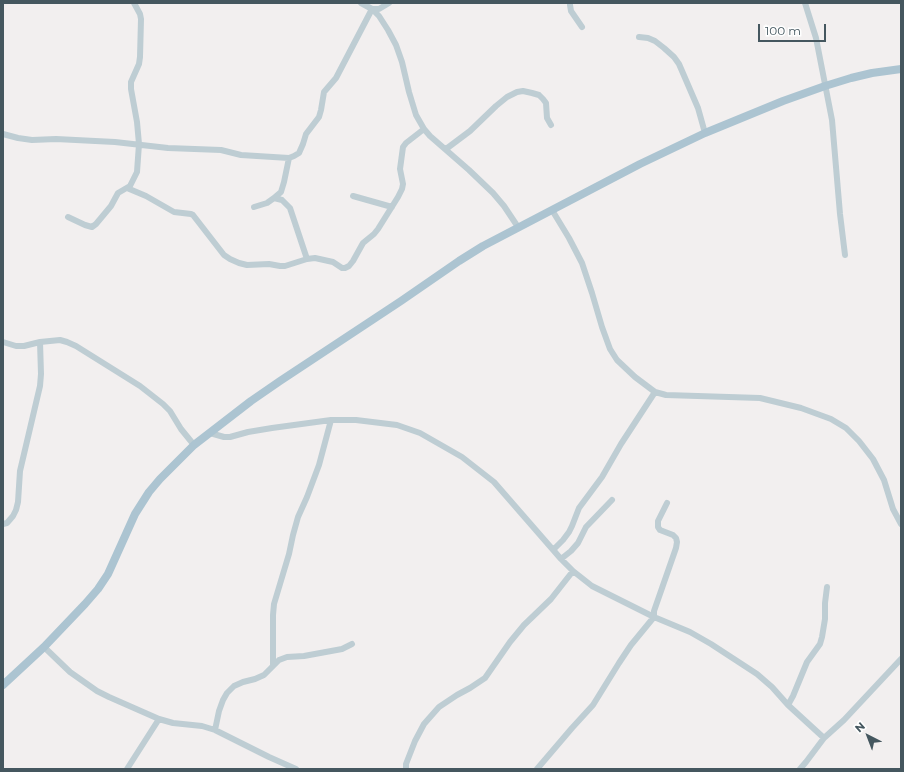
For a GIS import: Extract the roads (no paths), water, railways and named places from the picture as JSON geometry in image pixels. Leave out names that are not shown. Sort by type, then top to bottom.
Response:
[{"type":"main road","points":[[3,685],[44,647],[98,589],[108,574],[135,514],[149,492],[157,483],[194,445],[274,385],[483,246],[640,164],[705,133],[825,86],[872,73],[901,69]]},
{"type":"street","points":[[68,217],[86,225],[92,226],[96,224],[111,206],[118,192],[130,186],[137,172],[139,144],[131,89],[140,57],[141,19],[134,3]]},
{"type":"street","points":[[361,3],[372,9],[379,16],[396,45],[416,115],[424,129],[493,193],[518,227]]},
{"type":"street","points":[[372,9],[379,9],[390,3]]},
{"type":"street","points":[[570,3],[571,11],[582,28]]},
{"type":"street","points":[[805,3],[816,38],[832,120],[845,255]]},
{"type":"street","points":[[3,134],[32,140],[84,140],[139,144],[168,148],[216,150],[241,155],[289,158],[299,153],[306,134],[319,117],[324,92],[336,78],[372,9]]},
{"type":"street","points":[[639,37],[648,38],[655,41],[674,57],[679,64],[698,108],[705,133]]},
{"type":"street","points":[[446,149],[470,131],[507,97],[517,92],[524,91],[539,95],[546,103],[547,118],[551,125]]},
{"type":"street","points":[[127,188],[146,196],[174,212],[193,215],[224,255],[239,263],[247,265],[269,264],[285,266],[315,258],[327,260],[342,268],[345,268],[349,266],[358,254],[363,243],[378,229],[398,197],[403,184],[400,169],[403,147],[424,129]]},
{"type":"street","points":[[254,207],[267,203],[281,192],[289,158]]},
{"type":"street","points":[[353,196],[392,207]]},
{"type":"street","points":[[274,198],[282,200],[290,208],[307,259]]},
{"type":"street","points":[[552,210],[582,263],[602,327],[610,349],[617,360],[655,392],[666,395],[760,398],[800,408],[831,419],[846,428],[873,459],[884,480],[893,509],[901,524]]},
{"type":"street","points":[[3,342],[16,346],[24,346],[40,342],[60,340],[76,346],[140,386],[163,404],[170,411],[181,429],[194,445]]},
{"type":"street","points":[[3,524],[7,523],[13,516],[17,506],[20,471],[40,386],[40,342]]},
{"type":"street","points":[[553,550],[569,532],[579,508],[602,477],[621,444],[655,392]]},
{"type":"street","points":[[210,433],[230,437],[248,432],[331,420],[356,420],[397,425],[420,433],[462,457],[494,482],[561,559],[592,586],[654,617],[690,632],[757,674],[824,738]]},
{"type":"street","points":[[273,665],[272,615],[274,604],[298,517],[319,465],[331,420]]},
{"type":"street","points":[[561,559],[578,543],[586,527],[612,500]]},
{"type":"street","points":[[537,769],[593,705],[623,657],[654,617],[655,608],[677,542],[673,535],[660,530],[658,527],[658,521],[667,503]]},
{"type":"street","points":[[406,769],[406,764],[414,741],[424,724],[439,707],[484,678],[524,625],[551,599],[573,571]]},
{"type":"street","points":[[788,705],[807,662],[820,644],[825,619],[827,587]]},
{"type":"street","points":[[216,730],[219,711],[227,693],[234,686],[264,675],[279,660],[287,657],[335,651],[352,644]]},
{"type":"street","points":[[44,647],[70,672],[97,691],[159,719],[173,723],[202,726],[216,730],[296,769]]},
{"type":"street","points":[[800,769],[824,738],[844,720],[901,661]]},
{"type":"street","points":[[127,769],[159,719]]}]
